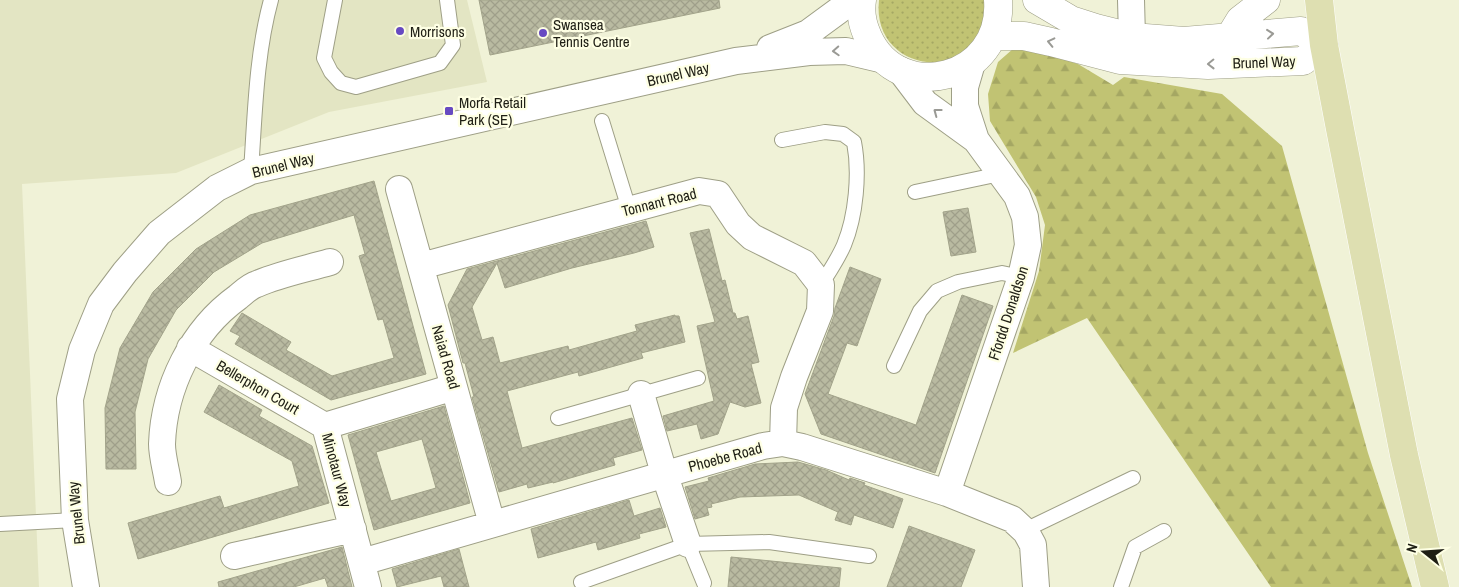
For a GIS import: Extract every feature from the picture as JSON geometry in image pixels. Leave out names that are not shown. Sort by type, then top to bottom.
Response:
[{"type":"main road","points":[[1319,0],[1324,45],[1404,455],[1434,587]]},
{"type":"street","name":"Brunel Way","points":[[736,61],[808,33],[853,0]]},
{"type":"street","points":[[862,0],[864,28],[872,45],[892,65],[918,76],[937,77],[955,72],[972,63],[985,50],[994,36],[999,13],[998,0]]},
{"type":"street","name":"Brunel Way","points":[[994,36],[1024,36],[1120,60],[1208,65],[1303,61],[1324,45],[1301,31],[1184,41],[1132,37],[1071,20],[1037,0]]},
{"type":"street","points":[[1131,0],[1132,37]]},
{"type":"street","points":[[1229,38],[1240,20],[1266,0]]},
{"type":"street","name":"Brunel Way","points":[[86,587],[75,520],[70,398],[82,350],[101,304],[125,272],[160,233],[217,188],[251,171],[736,61],[809,52],[846,51],[892,65]]},
{"type":"street","name":"Ffordd Donaldson","points":[[947,493],[1021,277],[1028,245],[1027,228],[1017,196],[976,140],[965,106],[965,87],[972,63]]},
{"type":"street","name":"Ffordd Donaldson","points":[[892,65],[925,103],[976,140]]},
{"type":"street","name":"Naiad Road","points":[[399,190],[492,524]]},
{"type":"street","name":"Tonnant Road","points":[[420,266],[699,191],[718,194],[738,224],[752,237],[804,263],[821,285]]},
{"type":"street","points":[[168,482],[162,445],[167,407],[174,384],[190,348],[210,321],[227,305],[256,284],[330,262]]},
{"type":"street","points":[[783,443],[784,408],[820,311],[821,285]]},
{"type":"street","name":"Bellerphon Court","points":[[190,348],[325,426]]},
{"type":"street","name":"Minotaur Way","points":[[368,587],[325,426],[454,388]]},
{"type":"street","points":[[642,394],[664,474],[688,544]]},
{"type":"street","name":"Phoebe Road","points":[[362,562],[664,474],[764,446],[783,443],[802,447],[947,493],[1012,519],[1025,530]]},
{"type":"street","points":[[234,556],[353,529]]},
{"type":"street","points":[[1025,530],[1033,544],[1036,587]]},
{"type":"lane","points":[[251,171],[257,84],[271,0]]},
{"type":"lane","points":[[335,0],[324,58],[331,72],[341,83],[356,87],[440,63],[454,45],[447,0]]},
{"type":"lane","points":[[602,121],[629,210]]},
{"type":"lane","points":[[782,140],[825,132],[843,134],[854,142],[857,157],[854,212],[844,245],[821,285]]},
{"type":"lane","points":[[915,192],[1000,174]]},
{"type":"lane","points":[[894,366],[920,311],[937,291],[958,282],[1002,273],[1021,277]]},
{"type":"lane","points":[[558,418],[698,378]]},
{"type":"lane","points":[[1025,530],[1133,478]]},
{"type":"lane","points":[[0,524],[75,520]]},
{"type":"lane","points":[[1121,587],[1135,547],[1164,531]]},
{"type":"lane","points":[[581,582],[688,544],[769,542],[869,556]]},
{"type":"lane","points":[[688,544],[704,583]]},
{"type":"shaded area","points":[[0,0],[467,0],[487,82],[329,112],[176,173],[22,184],[39,587],[0,587]]},
{"type":"green space","points":[[879,0],[985,0],[985,21],[973,43],[958,56],[939,62],[921,61],[903,54],[889,41],[880,23]]},
{"type":"green space","points":[[1014,48],[1040,51],[1078,64],[1113,85],[1124,77],[1222,94],[1282,146],[1368,453],[1412,587],[1271,587],[1087,318],[1013,353],[1039,271],[1045,225],[1036,197],[990,121],[988,94],[998,62]]},
{"type":"building","name":"Swansea Tennis Centre","points":[[479,0],[719,0],[720,8],[490,55]]},
{"type":"building","points":[[374,181],[426,374],[331,400],[235,344],[240,336],[230,331],[242,313],[291,342],[286,350],[332,376],[394,358],[383,319],[378,320],[359,256],[365,254],[354,215],[262,243],[214,272],[176,310],[148,359],[135,412],[136,469],[106,469],[105,408],[120,348],[153,292],[196,249],[250,215]]},
{"type":"building","points":[[968,208],[976,252],[951,256],[943,212]]},
{"type":"building","points":[[646,221],[654,247],[634,253],[572,268],[505,288],[497,263],[472,307],[482,340],[493,337],[500,363],[568,346],[569,350],[637,331],[635,325],[675,315],[679,316],[685,342],[641,353],[643,358],[579,376],[578,372],[507,391],[522,448],[632,418],[642,450],[613,458],[615,465],[553,483],[528,488],[527,484],[499,492],[448,305],[467,269]]},
{"type":"building","points":[[709,229],[722,281],[725,280],[733,313],[735,313],[737,319],[748,316],[759,362],[751,364],[761,403],[745,407],[730,402],[718,434],[701,439],[697,424],[667,431],[663,416],[714,401],[697,326],[715,322],[690,233]]},
{"type":"building","points":[[850,267],[881,279],[857,346],[847,343],[828,394],[916,425],[962,295],[993,306],[935,473],[821,434],[805,394]]},
{"type":"building","points":[[219,385],[262,410],[259,416],[312,446],[329,503],[138,559],[128,523],[220,496],[224,508],[299,486],[292,461],[204,412]]},
{"type":"building","points":[[444,406],[470,503],[374,530],[348,435]],"holes":[[[422,439],[436,488],[391,501],[376,452]]]},
{"type":"building","points":[[798,462],[826,470],[849,480],[850,478],[865,483],[864,485],[903,499],[893,528],[854,515],[851,525],[835,520],[838,512],[799,495],[740,497],[711,504],[712,507],[707,508],[709,515],[695,519],[685,487],[709,481],[708,478],[755,464]]},
{"type":"building","points":[[629,500],[634,516],[660,508],[666,527],[639,534],[640,538],[598,550],[596,542],[538,558],[531,529]]},
{"type":"building","points":[[909,526],[975,550],[961,587],[887,587]]},
{"type":"building","points":[[342,547],[352,587],[328,587],[325,578],[294,587],[219,587],[218,582]]},
{"type":"building","points":[[459,549],[469,587],[444,587],[441,576],[397,587],[392,569]]},
{"type":"building","points":[[731,557],[841,568],[839,587],[728,587]]},
{"type":"place","name":"Morrisons","points":[[400,31]]},
{"type":"place","name":"Swansea Tennis Centre","points":[[543,33]]},
{"type":"place","name":"Morfa Retail Park (SE)","points":[[449,111]]}]
